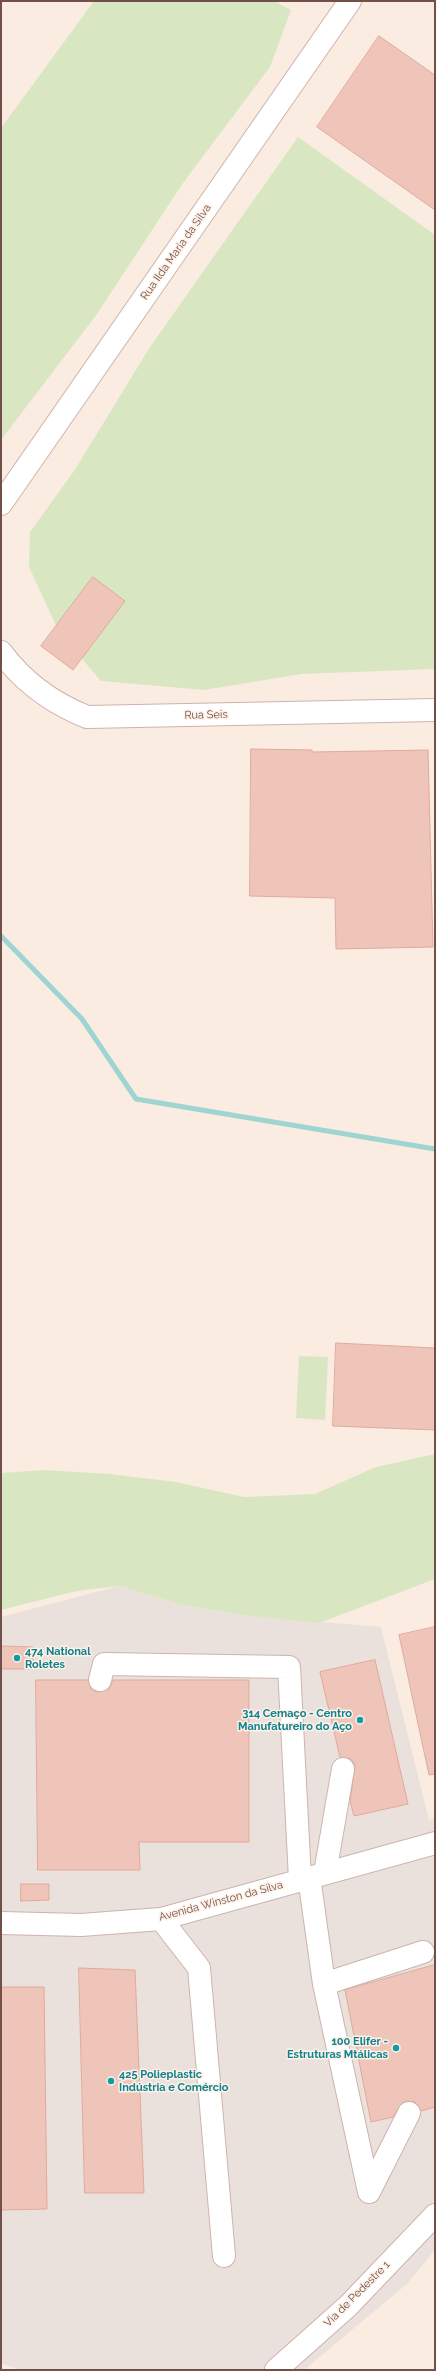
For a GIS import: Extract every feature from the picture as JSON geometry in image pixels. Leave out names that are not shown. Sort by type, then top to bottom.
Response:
[{"type":"street","name":"Rua Ilda Maria da Silva","points":[[1,504],[350,1]]},
{"type":"street","name":"Rua Seis","points":[[1,652],[16,672],[30,685],[60,705],[87,717],[435,710]]},
{"type":"street","points":[[100,1680],[104,1664],[289,1667],[324,1984],[369,2192],[409,2113]]},
{"type":"street","points":[[311,1876],[343,1769]]},
{"type":"street","name":"Avenida Winston da Silva","points":[[1,1923],[81,1926],[161,1919],[311,1876],[435,1843]]},
{"type":"street","points":[[161,1919],[199,1968],[224,2256]]},
{"type":"street","points":[[324,1984],[423,1952]]},
{"type":"street","name":"Via de Pedestre 1","points":[[276,2370],[348,2306],[435,2214]]},
{"type":"shaded area","points":[[119,1586],[183,1605],[250,1616],[381,1627],[429,1820],[435,1818],[435,2250],[408,2283],[304,2370],[19,2370],[1,2363],[1,1617]]},
{"type":"green space","points":[[94,1],[274,1],[291,10],[270,67],[183,183],[97,314],[1,440],[1,128]]},
{"type":"green space","points":[[298,137],[435,235],[435,669],[301,674],[204,690],[101,681],[59,632],[29,567],[30,532],[74,471],[150,347]]},
{"type":"green space","points":[[299,1356],[328,1357],[325,1420],[296,1418]]},
{"type":"green space","points":[[435,1454],[435,1579],[319,1623],[250,1616],[183,1605],[119,1586],[77,1591],[1,1610],[1,1473],[45,1470],[110,1474],[176,1482],[244,1497],[315,1494],[376,1467]]},
{"type":"building","points":[[379,36],[435,75],[435,210],[317,127]]},
{"type":"building","points":[[93,577],[125,601],[73,670],[41,646]]},
{"type":"building","points":[[251,749],[312,750],[312,752],[428,750],[433,947],[336,949],[335,898],[250,896]]},
{"type":"building","points":[[336,1343],[435,1348],[435,1430],[333,1426]]},
{"type":"building","points":[[435,1627],[435,1774],[429,1775],[399,1635]]},
{"type":"building","name":"474 National Roletes","points":[[1,1646],[33,1647],[33,1669],[1,1669]]},
{"type":"building","name":"314 Cemaço - Centro Manufatureiro do Aço","points":[[375,1660],[408,1804],[354,1816],[350,1801],[355,1765],[351,1759],[340,1757],[320,1672]]},
{"type":"building","points":[[36,1680],[88,1680],[91,1689],[97,1692],[109,1689],[113,1680],[249,1680],[249,1842],[139,1842],[140,1870],[38,1870]]},
{"type":"building","points":[[21,1884],[49,1884],[49,1900],[21,1901]]},
{"type":"building","name":"100 Elifer - Estruturas Mtálicas","points":[[435,1965],[435,2107],[421,2111],[415,2102],[408,2101],[402,2103],[393,2117],[371,2122],[345,1990]]},
{"type":"building","name":"425 Polieplastic Indústria e Comércio","points":[[79,1968],[135,1970],[144,2193],[85,2193]]},
{"type":"building","points":[[1,1987],[44,1987],[47,2209],[1,2210]]},
{"type":"waterway","points":[[1,936],[82,1019],[136,1099],[435,1149]]},
{"type":"place","name":"474 National Roletes","points":[[17,1658]]},
{"type":"place","name":"314 Cemaço - Centro Manufatureiro do Aço","points":[[360,1720]]},
{"type":"place","name":"100 Elifer - Estruturas Mtálicas","points":[[396,2048]]},
{"type":"place","name":"425 Polieplastic Indústria e Comércio","points":[[111,2081]]}]
